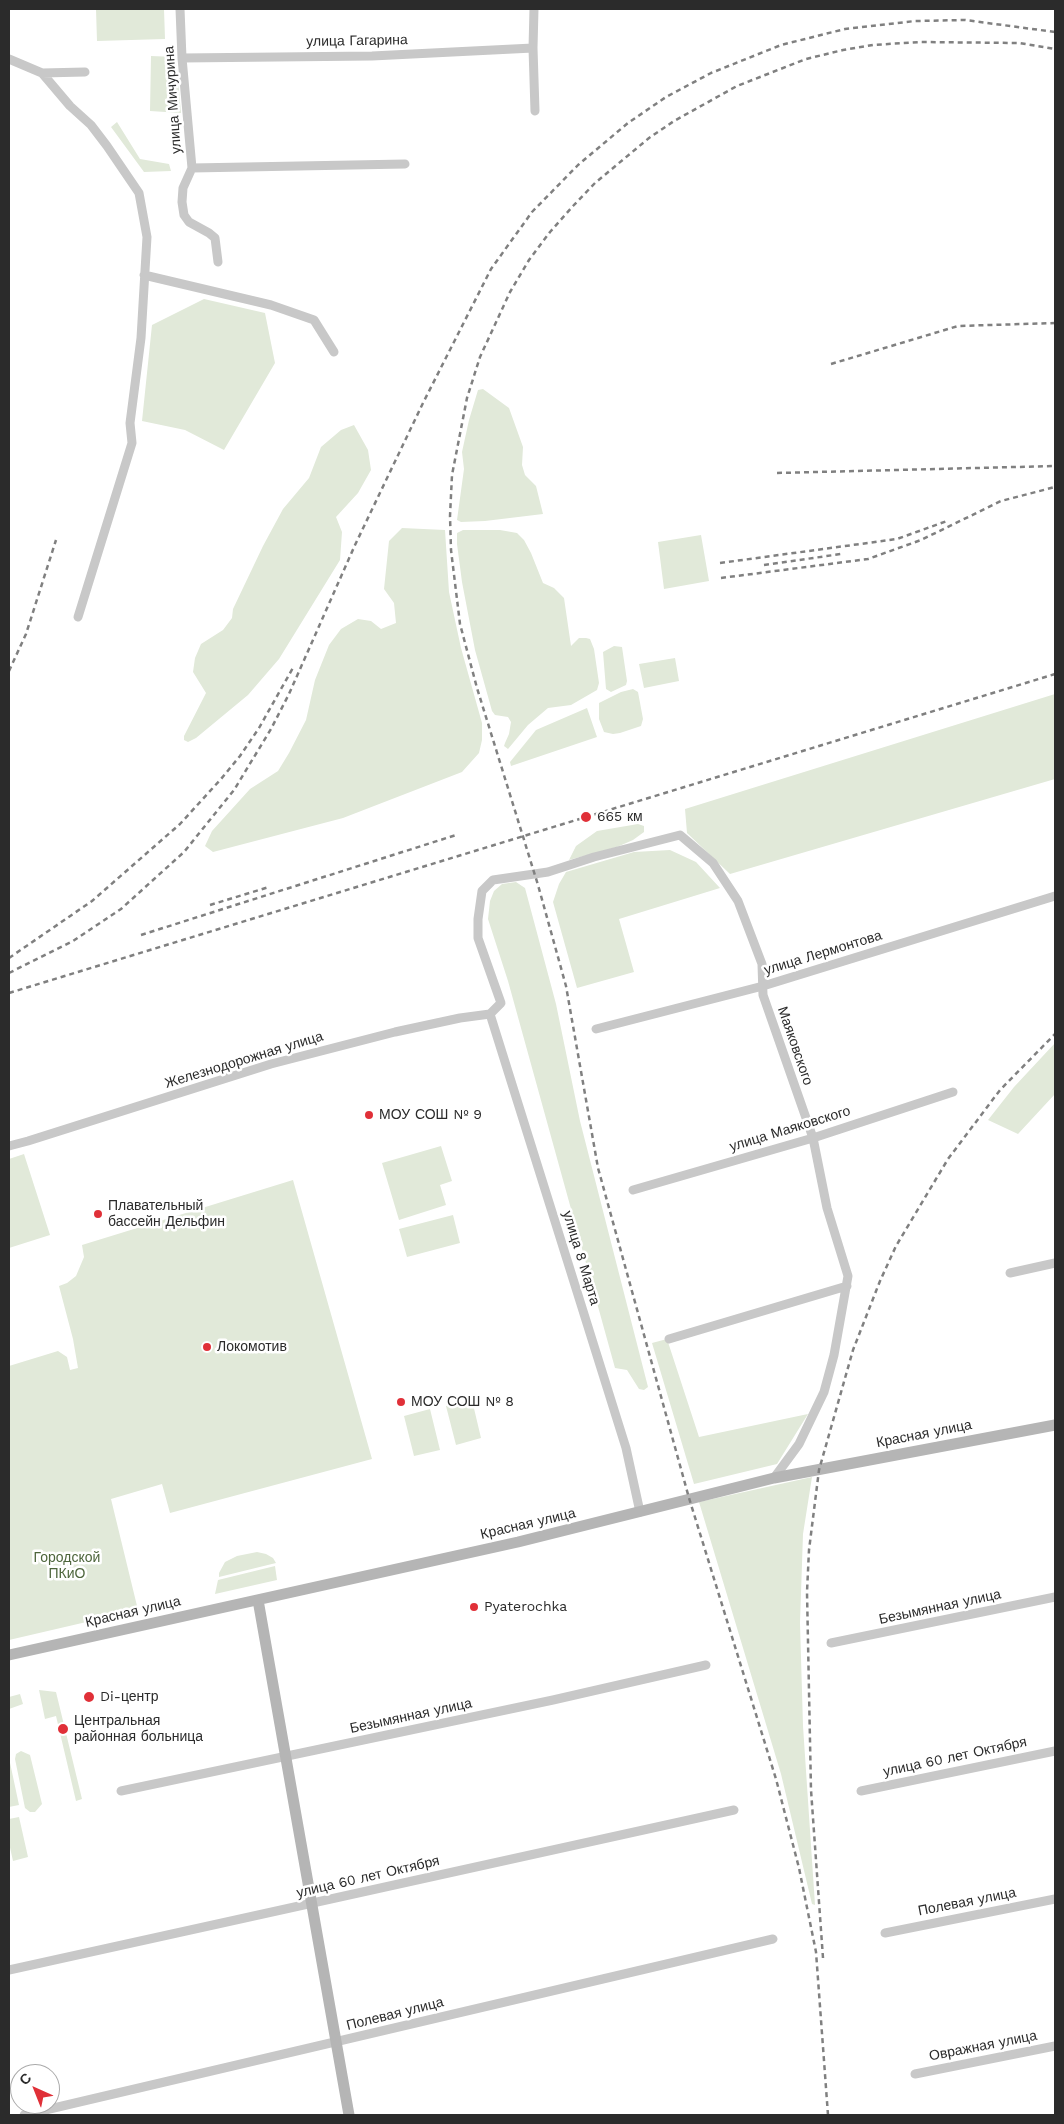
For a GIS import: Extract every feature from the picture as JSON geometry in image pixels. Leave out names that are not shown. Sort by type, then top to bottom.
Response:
[{"type":"street","name":"улица Мичурина","points":[[180,9],[182,58],[192,168],[184,188],[182,202],[184,215],[189,222],[215,238],[218,262]]},
{"type":"street","points":[[534,9],[535,111]]},
{"type":"street","name":"улица Гагарина","points":[[182,58],[372,56],[533,48]]},
{"type":"street","points":[[9,60],[42,73],[85,72]]},
{"type":"street","points":[[42,73],[91,125],[139,193],[147,237],[140,338],[130,423],[132,443],[78,617]]},
{"type":"street","points":[[192,168],[405,164]]},
{"type":"street","points":[[144,275],[266,304],[314,320],[334,352]]},
{"type":"street","name":"Маяковского","points":[[490,1014],[501,1002],[478,938],[478,919],[482,891],[493,880],[548,872],[594,857],[680,835],[713,863],[738,901],[762,964],[763,996],[813,1138],[827,1208],[848,1276],[834,1355],[824,1392],[799,1444],[774,1478]]},
{"type":"street","name":"улица Лермонтова","points":[[596,1029],[763,986],[1055,896]]},
{"type":"street","name":"Железнодорожная улица","points":[[9,1146],[271,1064],[408,1029],[490,1014]]},
{"type":"street","name":"улица 8 Марта","points":[[490,1014],[626,1448],[640,1512]]},
{"type":"street","name":"улица Маяковского","points":[[633,1190],[813,1138],[953,1092]]},
{"type":"street","points":[[1010,1273],[1055,1263]]},
{"type":"street","points":[[669,1339],[846,1286]]},
{"type":"street","name":"Красная улица","points":[[9,1656],[518,1542],[774,1478],[1055,1425]]},
{"type":"street","name":"Безымянная улица","points":[[831,1643],[1055,1597]]},
{"type":"street","points":[[258,1600],[310,1904],[349,2115]]},
{"type":"street","name":"Безымянная улица","points":[[122,1791],[706,1665]]},
{"type":"street","name":"улица 60 лет Октября","points":[[861,1791],[1055,1751]]},
{"type":"street","name":"улица 60 лет Октября","points":[[9,1970],[734,1810]]},
{"type":"street","name":"Полевая улица","points":[[885,1933],[1055,1898]]},
{"type":"street","name":"Полевая улица","points":[[24,2115],[773,1939]]},
{"type":"street","name":"Овражная улица","points":[[915,2074],[1055,2046]]},
{"type":"green space","points":[[96,9],[164,9],[165,39],[97,41]]},
{"type":"green space","points":[[151,56],[176,57],[181,113],[150,111]]},
{"type":"green space","points":[[117,122],[140,159],[169,164],[171,171],[144,172],[111,127]]},
{"type":"green space","points":[[204,299],[265,313],[275,363],[224,450],[185,430],[142,421],[152,325]]},
{"type":"green space","points":[[483,389],[509,408],[523,447],[522,465],[525,475],[536,486],[543,514],[485,521],[461,522],[457,520],[464,469],[462,452],[478,390]]},
{"type":"green space","points":[[354,425],[368,450],[371,470],[358,493],[336,517],[342,532],[340,560],[279,659],[248,695],[196,738],[188,742],[184,740],[184,736],[206,693],[193,672],[195,658],[201,644],[223,630],[232,618],[233,609],[263,546],[283,509],[309,478],[321,447],[341,430]]},
{"type":"green space","points":[[402,528],[445,530],[449,592],[461,648],[482,723],[482,740],[479,753],[462,772],[343,818],[213,852],[205,846],[212,831],[250,789],[278,771],[289,753],[306,720],[315,680],[329,645],[341,629],[358,619],[371,621],[381,629],[396,623],[394,603],[384,589],[389,541]]},
{"type":"green space","points":[[463,530],[500,530],[517,533],[524,540],[531,553],[543,583],[554,588],[564,598],[571,646],[579,638],[586,638],[590,639],[594,649],[599,683],[597,690],[571,705],[548,708],[528,725],[508,749],[504,746],[511,722],[508,717],[495,715],[492,711],[475,650],[457,544],[457,533]]},
{"type":"green space","points":[[701,535],[709,581],[664,589],[658,542]]},
{"type":"green space","points":[[614,646],[622,647],[627,681],[626,685],[611,692],[606,689],[603,652]]},
{"type":"green space","points":[[675,658],[679,681],[644,688],[639,664]]},
{"type":"green space","points":[[633,689],[638,692],[643,719],[641,726],[620,733],[604,732],[599,719],[599,703],[621,692]]},
{"type":"green space","points":[[1055,694],[1055,779],[730,874],[687,833],[685,809]]},
{"type":"green space","points":[[587,708],[597,737],[511,766],[510,762],[536,730]]},
{"type":"green space","points":[[638,824],[644,826],[644,832],[633,840],[617,847],[569,860],[576,846],[597,831]]},
{"type":"green space","points":[[670,850],[696,862],[720,888],[619,919],[634,972],[577,988],[553,902],[559,884],[566,872],[634,852]]},
{"type":"green space","points":[[516,882],[525,888],[556,1004],[580,1121],[648,1387],[644,1390],[639,1389],[627,1370],[615,1368],[508,981],[488,919],[490,901],[494,891],[502,884]]},
{"type":"green space","points":[[1055,1043],[1055,1094],[1018,1134],[988,1120],[1014,1087]]},
{"type":"green space","points":[[441,1146],[452,1181],[440,1185],[446,1205],[399,1220],[382,1163]]},
{"type":"green space","points":[[24,1154],[50,1235],[9,1248],[9,1159]]},
{"type":"green space","name":"Локомотив","points":[[293,1180],[372,1459],[170,1513],[162,1484],[111,1499],[138,1610],[9,1640],[9,1366],[58,1351],[67,1357],[70,1370],[78,1368],[73,1339],[59,1286],[76,1276],[84,1257],[82,1245]]},
{"type":"green space","points":[[453,1215],[460,1243],[407,1257],[399,1229]]},
{"type":"green space","points":[[667,1339],[699,1437],[808,1414],[777,1464],[694,1484],[652,1343]]},
{"type":"green space","points":[[472,1400],[481,1438],[456,1445],[446,1406]]},
{"type":"green space","points":[[430,1409],[440,1450],[414,1456],[404,1416]]},
{"type":"green space","points":[[812,1477],[803,1534],[800,1623],[803,1726],[815,1905],[812,1904],[781,1774],[699,1502]]},
{"type":"green space","points":[[257,1552],[273,1558],[276,1563],[219,1577],[225,1562],[237,1556]]},
{"type":"green space","points":[[275,1566],[277,1580],[215,1594],[218,1580]]},
{"type":"green space","points":[[39,1690],[56,1692],[82,1799],[76,1801],[56,1716],[45,1719]]},
{"type":"green space","points":[[20,1694],[23,1704],[9,1709],[9,1697]]},
{"type":"green space","points":[[21,1751],[30,1755],[42,1804],[35,1812],[30,1812],[25,1808],[15,1759],[16,1754]]},
{"type":"green space","points":[[9,1758],[19,1805],[9,1807]]},
{"type":"green space","points":[[19,1817],[28,1857],[13,1861],[9,1843],[9,1819]]},
{"type":"railway","points":[[9,973],[73,941],[121,909],[184,852],[234,790],[271,729],[289,694],[355,545],[423,403],[491,269],[532,212],[578,165],[628,123],[666,97],[711,73],[781,45],[845,29],[915,21],[965,20],[1055,32]]},
{"type":"railway","points":[[828,2115],[816,1952],[799,1868],[776,1779],[689,1498],[598,1168],[566,986],[538,885],[477,688],[460,624],[451,550],[452,475],[467,398],[480,357],[510,292],[529,260],[573,206],[595,183],[649,138],[674,121],[737,86],[806,59],[843,50],[873,45],[920,42],[1019,43],[1055,49]]},
{"type":"railway","points":[[831,364],[958,326],[1055,323]]},
{"type":"railway","points":[[777,473],[1055,466]]},
{"type":"railway","points":[[721,578],[868,559],[921,540],[1001,501],[1055,487]]},
{"type":"railway","points":[[720,563],[897,539],[947,521]]},
{"type":"railway","points":[[9,671],[26,634],[56,540]]},
{"type":"railway","points":[[764,565],[841,554]]},
{"type":"railway","points":[[9,958],[92,901],[180,824],[240,756],[259,728],[294,666]]},
{"type":"railway","points":[[9,993],[1055,674]]},
{"type":"railway","points":[[141,935],[456,835]]},
{"type":"railway","points":[[210,905],[269,887]]},
{"type":"railway","points":[[823,1958],[811,1790],[807,1592],[809,1550],[819,1470],[853,1350],[896,1246],[948,1159],[1000,1090],[1055,1034]]},
{"type":"place","name":"665 км","points":[[586,817]]},
{"type":"place","name":"МОУ СОШ № 9","points":[[369,1115]]},
{"type":"place","name":"Плавательный бассейн Дельфин","points":[[98,1214]]},
{"type":"place","name":"Локомотив","points":[[207,1347]]},
{"type":"place","name":"МОУ СОШ № 8","points":[[401,1402]]},
{"type":"place","name":"Pyaterochka","points":[[474,1607]]},
{"type":"place","name":"Di-центр","points":[[89,1697]]},
{"type":"place","name":"Центральная районная больница","points":[[63,1729]]},
{"type":"park label","name":"Городской ПКиО","points":[[67,1566]]}]
